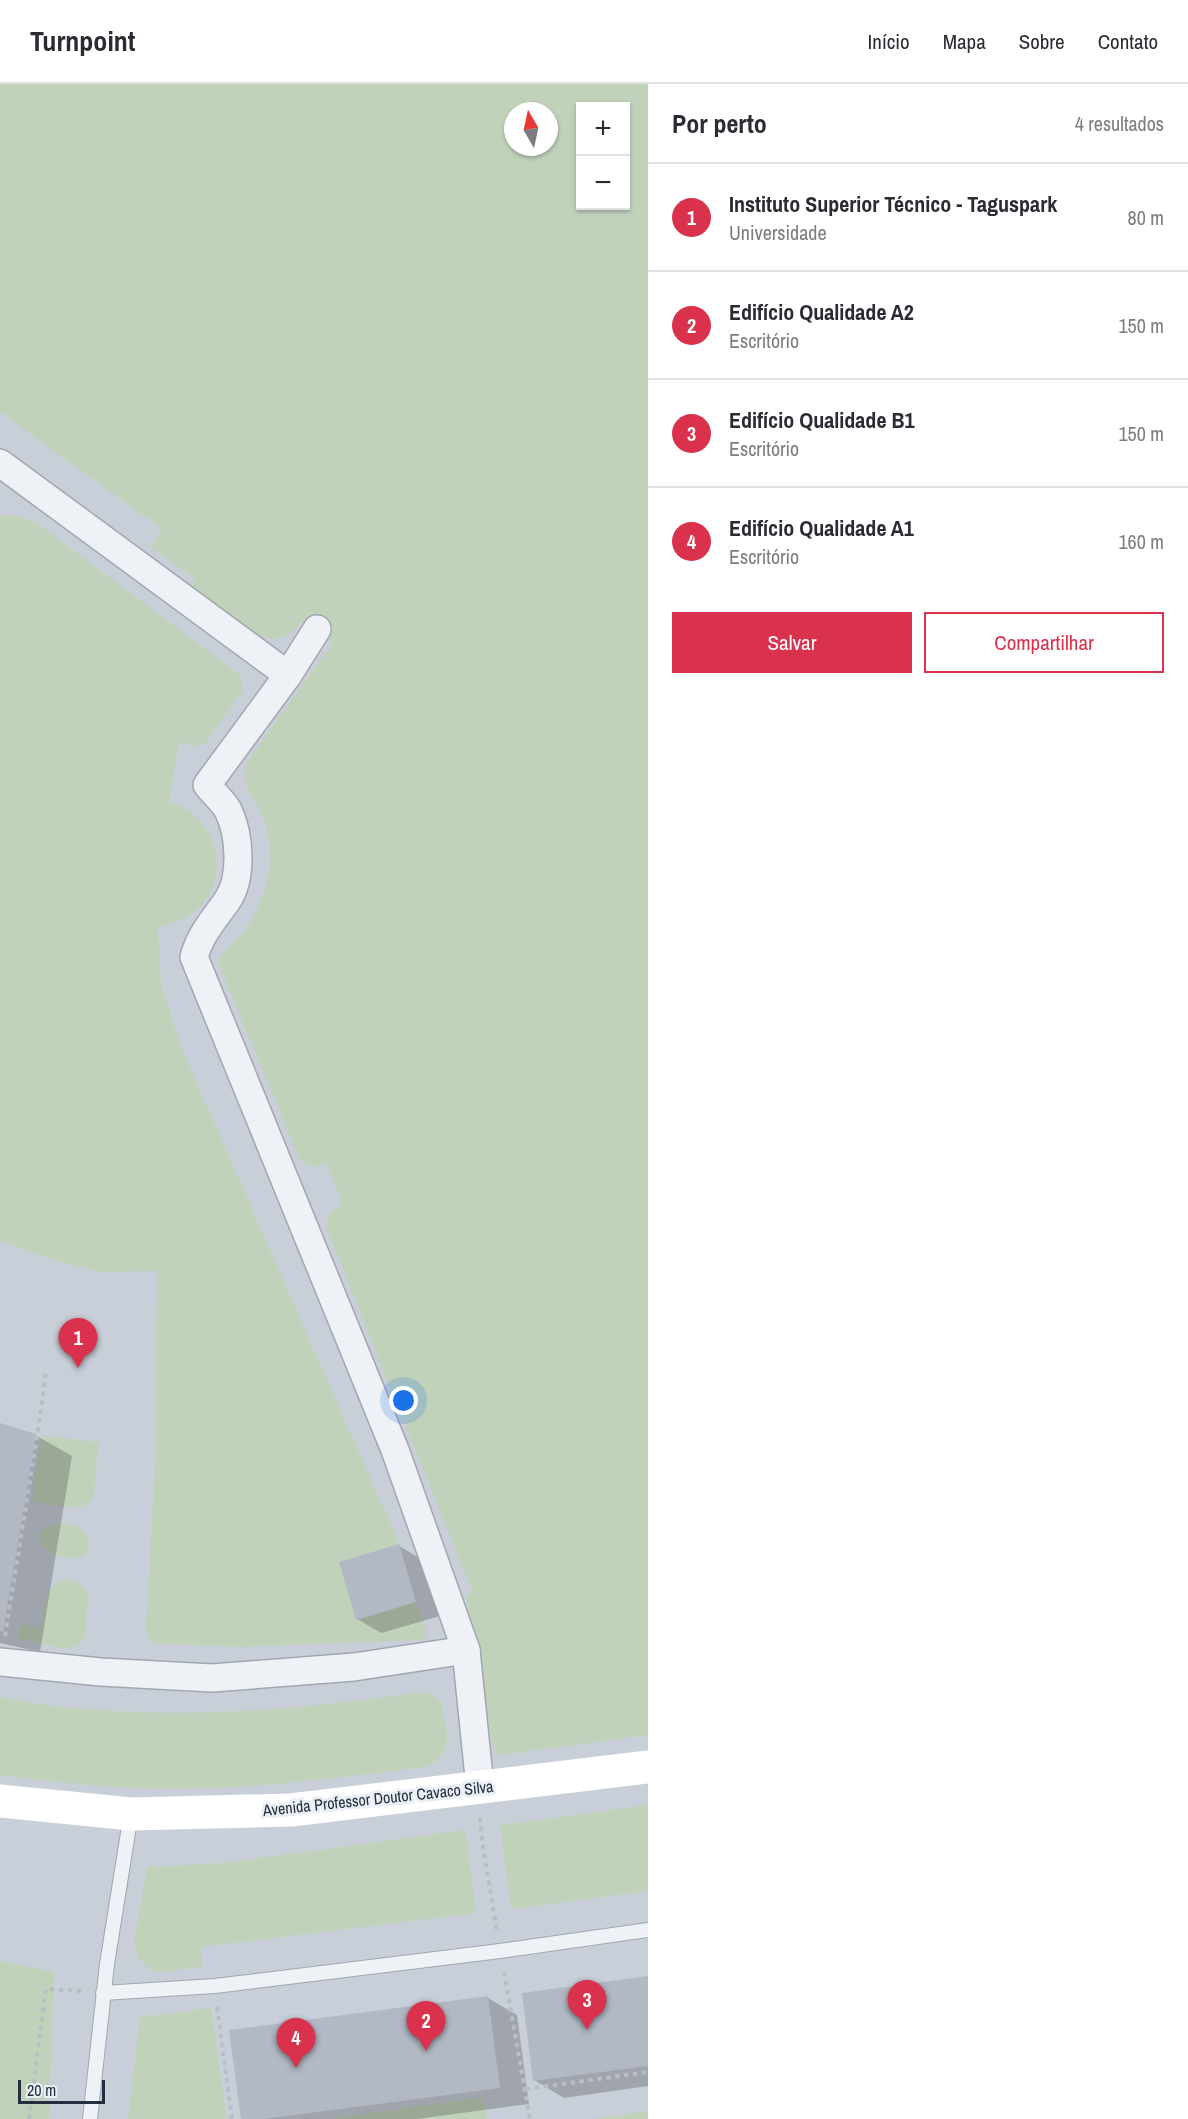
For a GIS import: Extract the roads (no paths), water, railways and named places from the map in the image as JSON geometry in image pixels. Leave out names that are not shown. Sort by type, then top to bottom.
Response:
[{"type":"main road","name":"Avenida Professor Doutor Cavaco Silva","points":[[0,1801],[131,1814],[480,1802],[648,1767]]},
{"type":"street","points":[[0,463],[288,675]]},
{"type":"street","points":[[317,629],[288,675],[207,785],[227,809],[238,839],[237,873],[229,899],[213,918],[197,945],[194,957],[394,1450],[466,1650],[480,1802]]},
{"type":"street","points":[[0,1662],[101,1672],[212,1678],[354,1667],[466,1650]]},
{"type":"lane","points":[[90,2119],[103,1993],[131,1814]]},
{"type":"lane","points":[[103,1993],[215,1986],[500,1951],[648,1930]]},
{"type":"place","name":"Instituto Superior Técnico - Taguspark","points":[[78,1368]]},
{"type":"place","name":"Edifício Qualidade B1","points":[[587,2030]]},
{"type":"place","name":"Edifício Qualidade A2","points":[[426,2051]]},
{"type":"place","name":"Edifício Qualidade A1","points":[[296,2068]]}]
